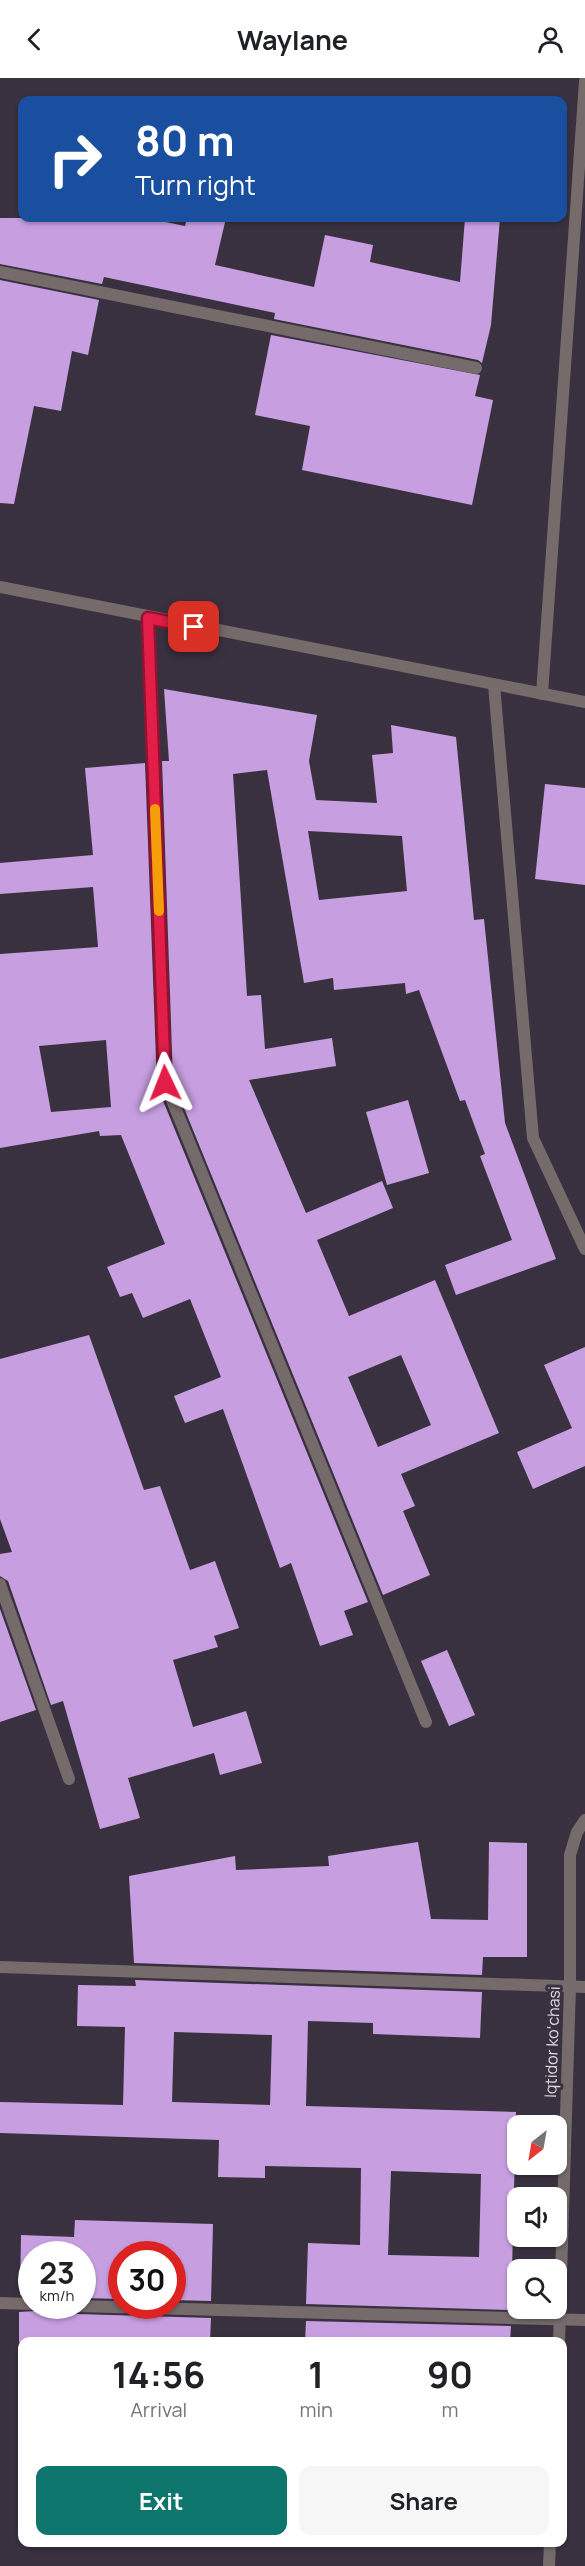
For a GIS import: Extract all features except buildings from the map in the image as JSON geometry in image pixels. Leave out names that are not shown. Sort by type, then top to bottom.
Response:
[{"type":"street","points":[[542,694],[585,81]]},
{"type":"street","points":[[0,272],[476,368]]},
{"type":"street","points":[[0,587],[148,618],[585,702]]},
{"type":"street","points":[[148,618],[165,1083],[426,1722]]},
{"type":"street","points":[[494,685],[533,1138],[585,1249]]},
{"type":"street","points":[[0,1584],[69,1779]]},
{"type":"street","name":"Iqtidor koʻchasi","points":[[562,2259],[570,1986],[570,1855],[577,1832],[585,1820]]},
{"type":"street","points":[[0,1966],[585,1987]]},
{"type":"street","points":[[0,2303],[18,2304]]},
{"type":"street","points":[[96,2307],[507,2318]]},
{"type":"street","points":[[560,2319],[585,2320]]},
{"type":"street","name":"Iqtidor koʻchasi","points":[[559,2337],[560,2319]]},
{"type":"street","points":[[549,2566],[550,2547]]},
{"type":"slow traffic","points":[[155,809],[159,911]]},
{"type":"route","points":[[165,1083],[148,618],[194,627]]}]
